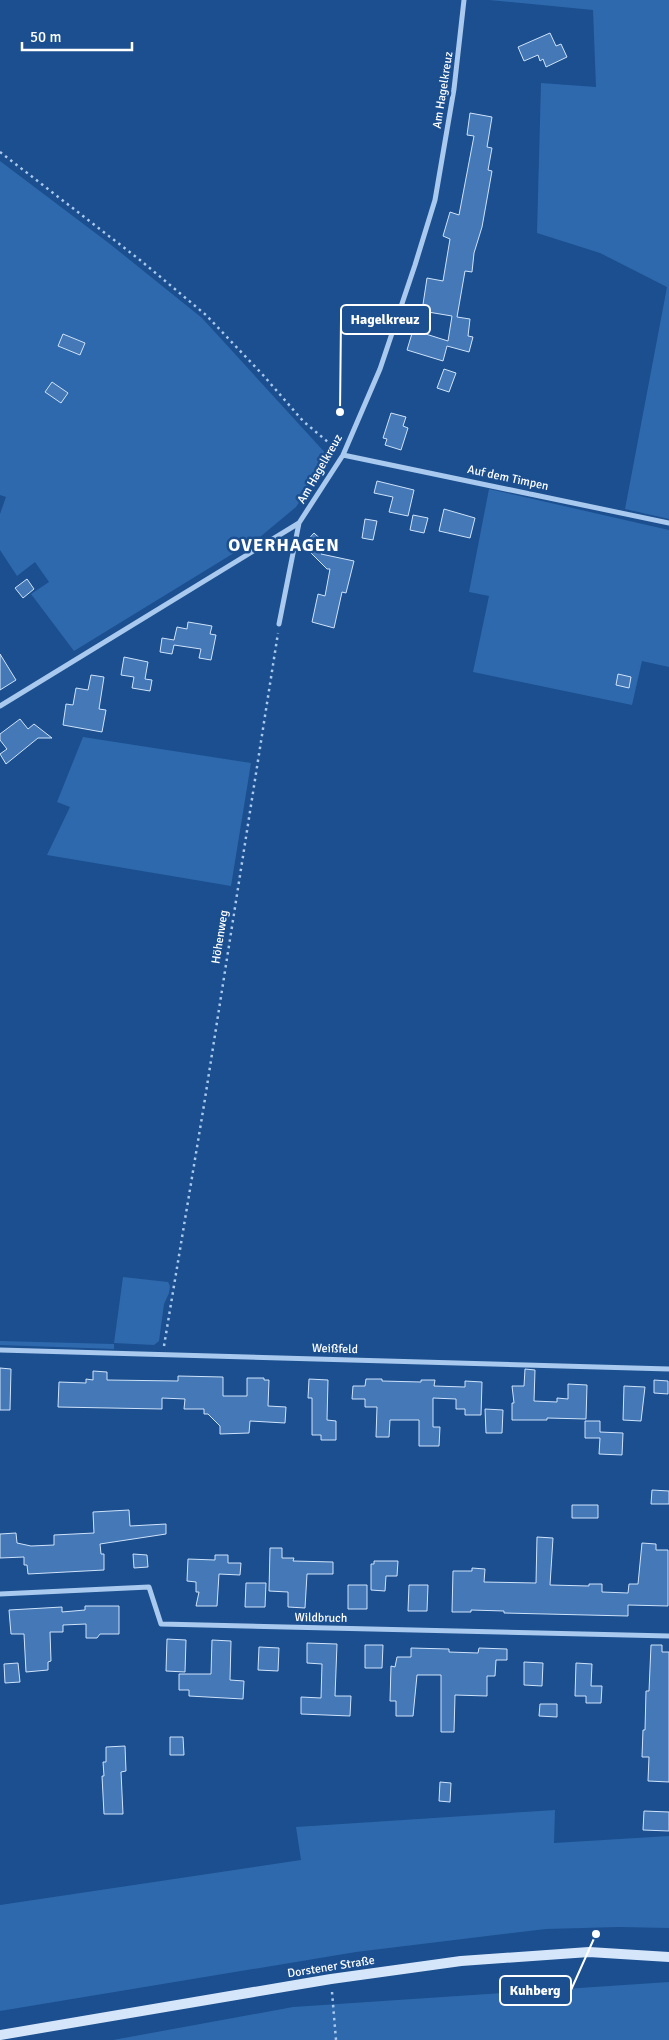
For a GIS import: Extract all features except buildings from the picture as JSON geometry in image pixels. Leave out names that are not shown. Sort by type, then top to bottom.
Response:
[{"type":"main road","name":"Dorstener Straße","points":[[0,2035],[331,1979],[461,1961],[589,1952],[669,1957]]},
{"type":"street","name":"Am Hagelkreuz","points":[[0,706],[299,523],[343,455],[380,369],[435,200],[454,89],[464,0]]},
{"type":"street","name":"Auf dem Timpen","points":[[343,455],[669,523]]},
{"type":"street","points":[[280,624],[299,523]]},
{"type":"street","name":"Weißfeld","points":[[0,1350],[669,1368]]},
{"type":"street","name":"Wildbruch","points":[[0,1594],[149,1587],[161,1624],[669,1636]]},
{"type":"path","points":[[0,152],[140,260],[206,314],[303,421],[343,455]]},
{"type":"path","name":"Höhenweg","points":[[163,1355],[280,624]]},
{"type":"path","points":[[331,1979],[336,2040]]},
{"type":"shaded area","points":[[489,0],[669,0],[669,519],[625,509],[667,287],[600,253],[537,233],[541,83],[596,87],[593,10]]},
{"type":"shaded area","points":[[0,161],[110,244],[202,318],[329,457],[296,507],[260,537],[74,651],[31,594],[49,582],[35,562],[17,576],[0,550],[0,514],[6,497],[0,495]]},
{"type":"shaded area","points":[[489,489],[669,530],[669,667],[642,661],[632,705],[473,672],[489,596],[469,592]]},
{"type":"shaded area","points":[[83,737],[251,763],[231,886],[47,855],[70,807],[57,802]]},
{"type":"shaded area","points":[[123,1277],[168,1282],[170,1286],[164,1304],[159,1341],[154,1345],[114,1343]]},
{"type":"shaded area","points":[[0,1341],[114,1344],[114,1349],[0,1345]]},
{"type":"shaded area","points":[[555,1810],[554,1843],[669,1836],[669,1928],[546,1929],[356,1952],[0,2011],[0,1905],[301,1860],[296,1827]]},
{"type":"shaded area","points":[[669,1982],[669,2040],[113,2040],[293,2007]]},
{"type":"place","name":"Hagelkreuz","points":[[340,412]]},
{"type":"place","name":"Kuhberg","points":[[596,1934]]},
{"type":"district","name":"OVERHAGEN","points":[[284,545]]}]
